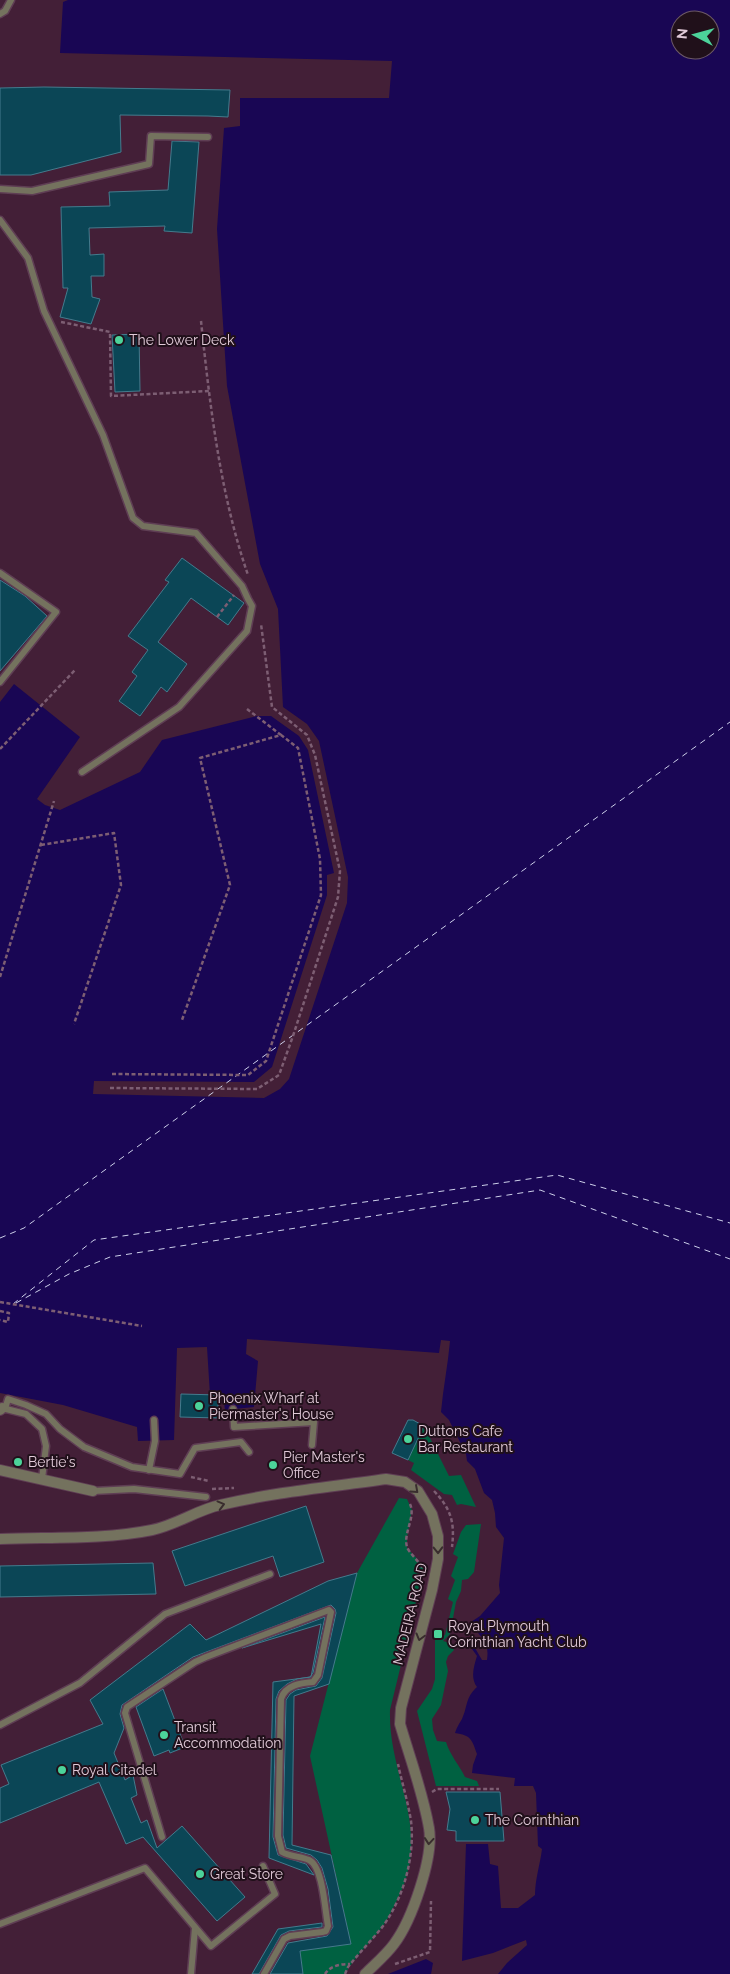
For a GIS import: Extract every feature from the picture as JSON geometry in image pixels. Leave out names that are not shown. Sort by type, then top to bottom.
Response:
[{"type":"street","points":[[0,1470],[93,1491]]},
{"type":"street","name":"MADEIRA ROAD","points":[[0,1539],[120,1534],[153,1530],[176,1523],[217,1506],[262,1496],[386,1479],[405,1482],[418,1491],[432,1514],[438,1536],[438,1559],[401,1708],[400,1724],[430,1830],[421,1886],[406,1922],[395,1944],[365,1974]]},
{"type":"lane","points":[[0,14],[5,11],[10,0]]},
{"type":"lane","points":[[0,189],[32,191],[149,164],[151,136],[208,137]]},
{"type":"lane","points":[[0,220],[28,258],[44,311],[103,435],[134,518],[143,526],[196,533],[242,586],[252,606],[247,631],[179,707],[82,772]]},
{"type":"lane","points":[[0,573],[56,612],[0,682]]},
{"type":"lane","points":[[42,1479],[46,1446],[42,1429],[26,1414],[2,1409],[8,1399],[46,1414],[60,1429],[84,1447],[132,1467],[180,1474],[195,1448],[241,1442],[249,1452]]},
{"type":"lane","points":[[233,1409],[234,1427],[314,1422],[312,1445]]},
{"type":"lane","points":[[149,1470],[155,1441],[154,1420]]},
{"type":"lane","points":[[93,1491],[134,1489],[206,1497]]},
{"type":"lane","points":[[0,1724],[80,1683],[166,1614],[270,1574]]},
{"type":"lane","points":[[162,1837],[125,1713],[127,1707],[206,1656],[329,1610],[331,1612],[318,1675],[313,1682],[292,1686],[282,1694],[278,1836],[282,1852],[309,1860],[316,1866],[328,1926],[326,1931],[290,1936],[284,1939],[264,1974]]},
{"type":"lane","points":[[0,1924],[145,1868],[211,1946],[275,1894],[263,1866]]},
{"type":"lane","points":[[190,1974],[195,1928]]},
{"type":"path","points":[[54,320],[110,332],[112,396],[208,391]]},
{"type":"path","points":[[201,321],[208,391],[230,510],[237,545],[250,580]]},
{"type":"path","points":[[110,1088],[257,1090],[278,1075],[293,1036],[338,897],[340,871],[315,755],[307,736],[272,707],[260,623]]},
{"type":"path","points":[[0,749],[75,670]]},
{"type":"path","points":[[112,1074],[248,1075],[266,1061],[321,895],[320,859],[298,748],[247,709]]},
{"type":"path","points":[[182,1020],[230,885],[200,758],[281,736]]},
{"type":"path","points":[[0,977],[54,801]]},
{"type":"path","points":[[41,845],[114,833],[121,885],[74,1024]]},
{"type":"path","points":[[0,1302],[142,1326]]},
{"type":"path","points":[[0,1311],[10,1313],[8,1322],[0,1320]]},
{"type":"path","points":[[180,1474],[209,1481]]},
{"type":"path","points":[[429,1486],[449,1511],[454,1530],[452,1549]]},
{"type":"path","points":[[207,1489],[236,1488]]},
{"type":"path","points":[[420,1793],[432,1792],[437,1789],[499,1789]]},
{"type":"path","points":[[345,1974],[350,1964],[384,1925],[400,1895],[408,1873],[411,1849],[410,1813]]},
{"type":"path","points":[[392,1965],[430,1952],[431,1900]]},
{"type":"path","points":[[324,1974],[328,1969],[342,1964],[350,1964]]},
{"type":"green space","points":[[424,1426],[449,1476],[461,1475],[476,1507],[457,1505],[452,1495],[444,1494],[411,1470],[414,1463],[408,1460]]},
{"type":"green space","points":[[399,1498],[407,1499],[412,1510],[407,1548],[424,1570],[390,1710],[395,1758],[410,1824],[411,1847],[408,1871],[399,1896],[385,1923],[353,1961],[345,1974],[303,1974],[300,1951],[351,1944],[310,1756],[357,1573]]},
{"type":"green space","points":[[481,1524],[474,1572],[468,1579],[462,1580],[450,1634],[443,1641],[450,1643],[454,1650],[448,1656],[446,1662],[448,1671],[441,1705],[432,1719],[437,1741],[446,1742],[465,1777],[477,1781],[479,1786],[436,1786],[417,1711],[432,1689],[435,1679],[435,1640],[445,1635],[453,1602],[448,1599],[455,1580],[451,1576],[458,1557],[453,1554],[461,1532],[466,1525]]},
{"type":"shaded area","points":[[68,0],[730,0],[730,1974],[498,1974],[527,1945],[526,1940],[493,1953],[462,1961],[466,1844],[488,1844],[490,1864],[498,1866],[501,1908],[518,1908],[535,1895],[542,1849],[538,1846],[536,1793],[533,1786],[514,1786],[515,1778],[472,1773],[477,1754],[474,1745],[468,1737],[455,1733],[469,1699],[477,1687],[473,1676],[477,1656],[467,1642],[475,1648],[482,1660],[487,1660],[487,1647],[471,1622],[480,1616],[500,1593],[499,1585],[504,1538],[496,1527],[492,1500],[484,1493],[475,1469],[467,1461],[466,1454],[449,1420],[441,1412],[450,1341],[441,1340],[439,1353],[247,1339],[246,1354],[258,1361],[254,1407],[225,1410],[223,1395],[210,1395],[207,1347],[177,1348],[174,1440],[138,1441],[137,1427],[63,1405],[0,1393],[0,702],[14,684],[80,737],[37,799],[45,805],[60,810],[140,772],[162,740],[257,716],[271,716],[299,736],[308,750],[334,873],[327,875],[327,895],[272,1067],[254,1082],[94,1081],[93,1094],[264,1098],[280,1089],[289,1079],[347,903],[348,877],[319,741],[307,724],[283,707],[278,609],[260,564],[227,386],[217,229],[224,128],[240,126],[240,98],[389,98],[392,61],[60,53],[63,2]]},
{"type":"shaded area","points":[[426,1959],[433,1963],[431,1974],[388,1974]]},
{"type":"building","points":[[0,88],[230,90],[228,117],[120,115],[121,152],[31,175],[0,175]]},
{"type":"building","points":[[172,141],[199,142],[192,233],[164,231],[165,226],[89,228],[90,255],[104,254],[104,276],[91,276],[92,297],[100,299],[91,324],[60,317],[68,288],[63,288],[61,207],[110,206],[109,192],[168,190]]},
{"type":"building","points":[[139,334],[140,391],[115,392],[112,335]]},
{"type":"building","points":[[182,558],[244,603],[228,625],[191,598],[158,642],[187,664],[167,692],[161,687],[140,716],[119,701],[137,676],[132,672],[148,650],[128,636],[169,582],[165,580]]},
{"type":"building","points":[[0,580],[25,596],[47,616],[0,671]]},
{"type":"building","name":"Phoenix Wharf at Piermaster's House","points":[[181,1394],[218,1395],[218,1418],[180,1417]]},
{"type":"building","name":"Duttons Cafe Bar Restaurant","points":[[408,1420],[413,1420],[422,1425],[422,1430],[408,1460],[392,1453]]},
{"type":"building","points":[[306,1506],[324,1562],[280,1577],[273,1556],[185,1586],[172,1551]]},
{"type":"building","points":[[153,1563],[156,1594],[0,1597],[0,1566]]},
{"type":"building","name":"Royal Citadel","points":[[357,1573],[329,1684],[294,1696],[292,1845],[331,1855],[351,1944],[300,1951],[303,1974],[270,1974],[288,1943],[327,1936],[333,1927],[328,1889],[322,1868],[311,1855],[286,1848],[283,1835],[286,1700],[296,1690],[316,1686],[322,1678],[336,1613],[331,1605],[193,1657],[122,1705],[120,1714],[124,1728],[114,1753],[125,1780],[133,1775],[137,1795],[131,1798],[141,1823],[147,1820],[157,1848],[182,1826],[245,1897],[217,1921],[143,1837],[126,1844],[99,1782],[0,1823],[0,1788],[9,1784],[1,1765],[103,1724],[90,1700],[190,1624],[206,1640],[328,1581]]},
{"type":"building","points":[[325,1617],[311,1675],[321,1624],[242,1648]]},
{"type":"building","points":[[304,1678],[287,1684],[279,1691],[276,1699],[273,1837],[278,1855],[306,1864],[314,1875],[269,1858],[273,1682]]},
{"type":"building","name":"Transit Accommodation","points":[[163,1689],[185,1747],[170,1753],[169,1750],[154,1756],[136,1707]]},
{"type":"building","name":"The Corinthian","points":[[446,1792],[500,1792],[504,1841],[456,1841],[456,1831],[447,1830],[450,1809]]},
{"type":"building","points":[[322,1923],[322,1927],[289,1931],[281,1935],[259,1974],[252,1974],[278,1929]]},
{"type":"ferry route","points":[[0,1238],[24,1228],[730,722]]},
{"type":"ferry route","points":[[13,1304],[94,1240],[557,1175],[730,1223]]},
{"type":"ferry route","points":[[16,1303],[69,1274],[110,1257],[540,1190],[730,1259]]},
{"type":"place","name":"The Lower Deck","points":[[119,340]]},
{"type":"place","name":"Phoenix Wharf at Piermaster's House","points":[[199,1406]]},
{"type":"place","name":"Duttons Cafe Bar Restaurant","points":[[408,1439]]},
{"type":"place","name":"Bertie's","points":[[18,1462]]},
{"type":"place","name":"Pier Master's Office","points":[[273,1465]]},
{"type":"place","name":"Royal Plymouth Corinthian Yacht Club","points":[[438,1634]]},
{"type":"place","name":"Transit Accommodation","points":[[164,1735]]},
{"type":"place","name":"Royal Citadel","points":[[62,1770]]},
{"type":"place","name":"The Corinthian","points":[[475,1820]]},
{"type":"place","name":"Great Store","points":[[200,1874]]}]
